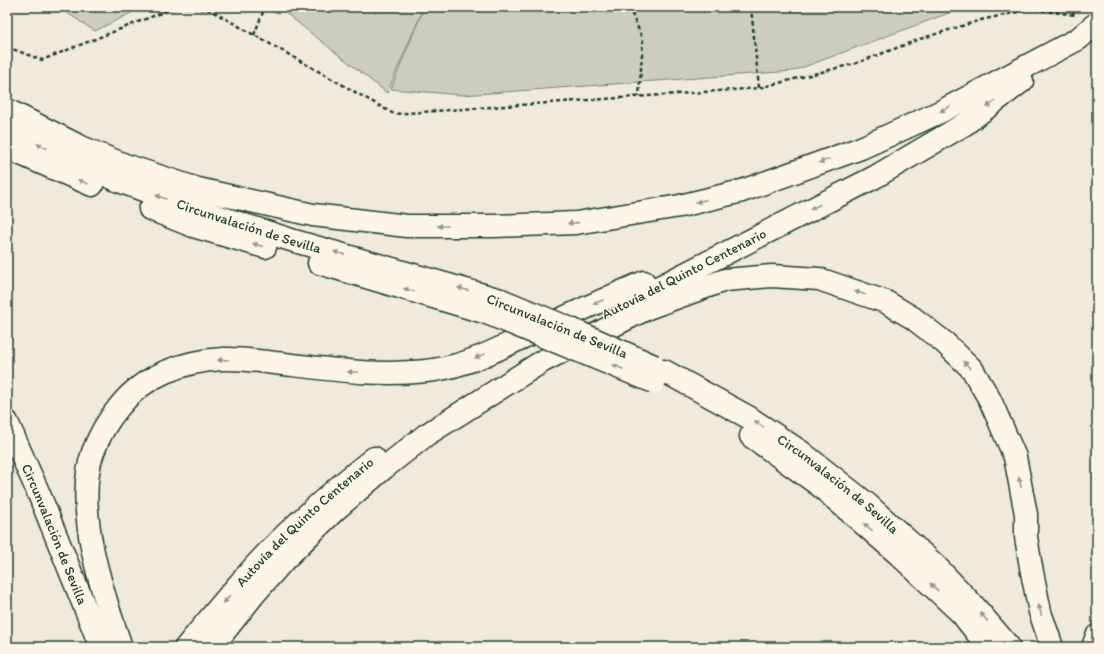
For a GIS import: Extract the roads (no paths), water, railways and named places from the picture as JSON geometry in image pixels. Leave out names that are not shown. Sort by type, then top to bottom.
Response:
[{"type":"highway","points":[[7,110],[81,147],[125,165],[198,189],[313,215],[407,226],[494,226],[576,223],[680,206],[742,191],[861,148],[942,111],[1078,39],[1088,19]]},
{"type":"highway","name":"Autovía del Quinto Centenario","points":[[186,647],[245,577],[296,524],[405,433],[465,393],[546,345],[875,177],[965,124],[1078,39]]},
{"type":"highway","name":"Circunvalación de Sevilla","points":[[7,129],[45,148],[119,181],[186,206],[494,306],[571,329],[659,376],[748,416],[801,452],[867,504],[935,565],[973,604],[1009,647]]},
{"type":"highway","points":[[7,148],[94,186],[193,226],[494,306]]},
{"type":"highway","points":[[121,647],[108,609],[94,558],[87,505],[87,478],[92,454],[109,418],[123,401],[137,388],[156,376],[180,366],[203,361],[224,359],[347,372],[378,373],[435,370],[460,365],[595,303],[764,233]]},
{"type":"highway","points":[[212,647],[284,560],[335,510],[384,468],[426,435],[543,361],[648,308],[725,280],[772,276],[819,279],[886,302],[913,318],[945,343],[972,369],[990,400],[1015,457],[1026,514],[1026,537],[1040,612],[1052,647]]},
{"type":"highway","points":[[659,376],[746,433],[819,484],[897,553],[962,614],[988,647]]},
{"type":"highway","name":"Circunvalación de Sevilla","points":[[7,422],[39,494],[101,647]]},
{"type":"highway","points":[[74,580],[96,647]]},
{"type":"highway","points":[[1093,647],[1097,636]]}]
